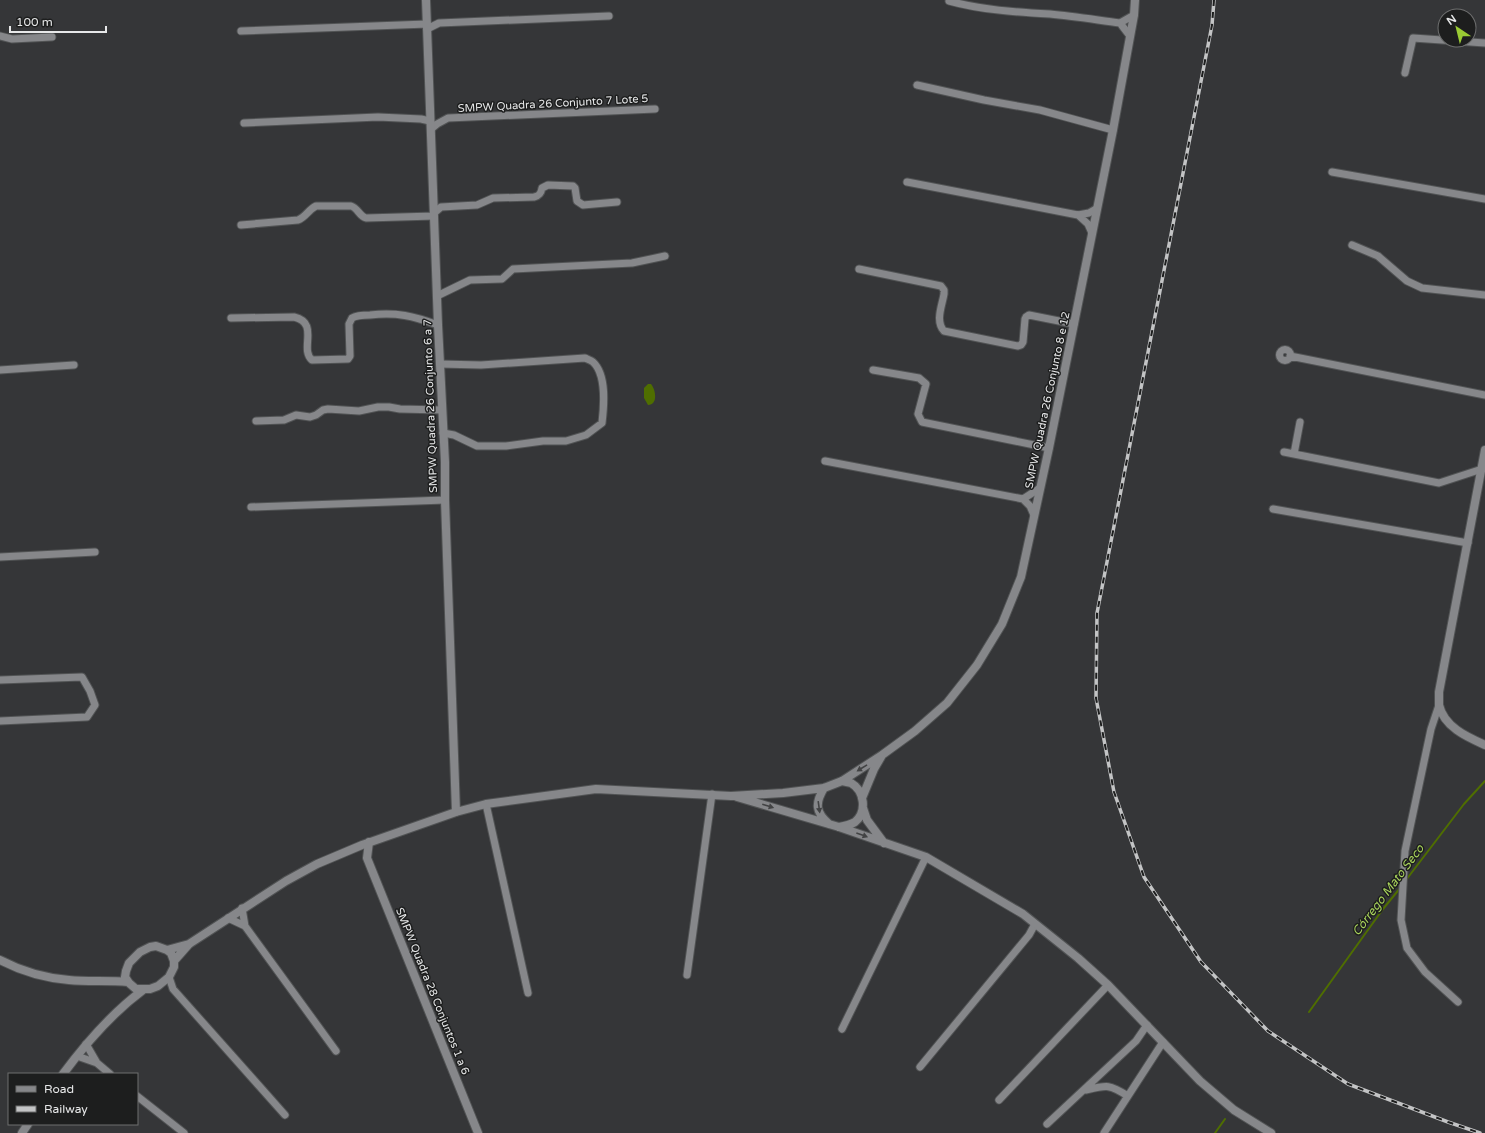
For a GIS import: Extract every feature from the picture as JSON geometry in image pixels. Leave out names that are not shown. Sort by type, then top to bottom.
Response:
[{"type":"street","name":"SMPW Quadra 26 Conjunto 6 a 7","points":[[426,0],[456,812]]},
{"type":"street","name":"SMPW Quadra 26 Conjunto 8 e 12","points":[[842,781],[915,731],[947,703],[977,665],[1002,624],[1021,577],[1049,448],[1113,130],[1134,15],[1135,0]]},
{"type":"street","points":[[948,1],[971,7],[1004,12],[1068,16],[1120,23],[1134,15]]},
{"type":"street","points":[[241,31],[609,16]]},
{"type":"street","points":[[1120,23],[1130,36]]},
{"type":"street","points":[[0,36],[12,39],[52,37]]},
{"type":"street","points":[[1405,73],[1414,38],[1485,43]]},
{"type":"street","points":[[918,85],[984,100],[1040,110],[1113,130]]},
{"type":"street","name":"SMPW Quadra 26 Conjunto 7 Lote 5","points":[[431,125],[437,124],[448,118],[655,109]]},
{"type":"street","points":[[244,123],[378,117],[421,119],[431,125]]},
{"type":"street","points":[[1332,172],[1485,199]]},
{"type":"street","points":[[906,182],[1078,215],[1089,213],[1096,209]]},
{"type":"street","points":[[433,201],[441,207],[477,205],[493,198],[538,196],[541,193],[542,188],[548,185],[573,186],[575,188],[577,201],[583,205],[617,202]]},
{"type":"street","points":[[241,225],[298,220],[306,217],[312,208],[316,206],[351,206],[366,218],[434,214],[441,207]]},
{"type":"street","points":[[1078,215],[1088,224],[1092,233]]},
{"type":"street","points":[[1352,245],[1378,256],[1407,281],[1422,288],[1485,295]]},
{"type":"street","points":[[436,296],[470,280],[502,278],[513,269],[632,263],[665,256]]},
{"type":"street","points":[[859,269],[941,286],[944,290],[944,294],[939,321],[940,326],[944,331],[1018,346],[1023,342],[1025,319],[1029,315],[1074,324]]},
{"type":"street","points":[[231,318],[294,317],[302,320],[307,327],[309,355],[312,360],[348,359],[350,356],[349,324],[355,316],[375,314],[407,314],[438,325]]},
{"type":"street","points":[[1290,356],[1485,395]]},
{"type":"street","points":[[440,364],[481,364],[585,358],[593,362],[600,371],[605,400],[602,423],[586,435],[566,441],[543,441],[506,446],[483,447],[477,446],[454,435],[443,433]]},
{"type":"street","points":[[0,370],[74,365]]},
{"type":"street","points":[[873,370],[919,378],[924,381],[926,384],[918,414],[922,422],[1049,448]]},
{"type":"street","points":[[256,421],[284,420],[296,415],[310,417],[328,409],[359,411],[378,407],[389,407],[442,410]]},
{"type":"street","points":[[1294,454],[1300,422]]},
{"type":"street","points":[[1458,1002],[1425,972],[1407,948],[1401,920],[1405,850],[1431,728],[1439,705],[1439,692],[1485,450]]},
{"type":"street","points":[[1284,452],[1440,483],[1482,469]]},
{"type":"street","points":[[825,461],[1023,499],[1030,506],[1034,515]]},
{"type":"street","points":[[1023,499],[1040,488]]},
{"type":"street","points":[[251,507],[445,500]]},
{"type":"street","points":[[1273,508],[1468,543]]},
{"type":"street","points":[[0,557],[95,552]]},
{"type":"street","points":[[0,680],[82,678],[90,691],[94,705],[87,717],[0,721]]},
{"type":"street","points":[[1439,705],[1444,717],[1453,726],[1465,736],[1485,745]]},
{"type":"street","name":"SMPW Quadra 26 Conjunto 8 e 12","points":[[862,798],[874,769],[882,755]]},
{"type":"street","points":[[174,960],[189,944],[242,908],[317,864],[369,842],[456,812],[486,804],[596,788],[731,796],[824,788],[842,781],[851,783],[858,789],[862,798],[863,808],[867,820],[884,843]]},
{"type":"street","points":[[824,788],[818,797],[817,807],[821,817],[829,824]]},
{"type":"street","points":[[687,975],[712,794]]},
{"type":"street","points":[[731,796],[839,827],[926,857],[1024,914],[1078,958],[1108,985],[1200,1081],[1234,1110],[1271,1133]]},
{"type":"street","points":[[486,804],[528,993]]},
{"type":"street","points":[[839,827],[848,826],[855,822],[863,808]]},
{"type":"street","name":"SMPW Quadra 28 Conjuntos 1 a 6","points":[[369,842],[367,858],[478,1133]]},
{"type":"street","points":[[352,849],[367,858]]},
{"type":"street","points":[[842,1029],[926,857]]},
{"type":"street","points":[[242,908],[245,926],[336,1051]]},
{"type":"street","points":[[228,918],[245,926]]},
{"type":"street","points":[[920,1067],[1029,935],[1036,924]]},
{"type":"street","points":[[167,950],[189,944]]},
{"type":"street","points":[[156,946],[171,953],[174,960],[174,967],[169,977],[150,989],[136,989],[126,978],[126,971],[129,963],[133,958],[145,950],[156,946]]},
{"type":"street","points":[[0,960],[22,970],[49,977],[69,980],[108,980],[130,984]]},
{"type":"street","points":[[108,980],[126,971]]},
{"type":"street","points":[[169,977],[174,989],[285,1115]]},
{"type":"street","points":[[127,1002],[130,984]]},
{"type":"street","points":[[160,984],[174,989]]},
{"type":"street","points":[[998,1100],[1108,985]]},
{"type":"street","points":[[64,1073],[86,1044],[127,1002],[143,990]]},
{"type":"street","points":[[1047,1124],[1136,1041],[1147,1025]]},
{"type":"street","points":[[1104,1133],[1163,1042]]},
{"type":"street","points":[[86,1044],[97,1063],[109,1073]]},
{"type":"street","points":[[77,1056],[97,1063]]},
{"type":"street","points":[[1085,1090],[1104,1085],[1115,1087],[1128,1096]]},
{"type":"street","points":[[138,1097],[184,1133]]},
{"type":"shaded area","points":[[648,384],[651,384],[653,387],[655,400],[653,403],[648,405],[644,398],[644,388]]},
{"type":"waterway","name":"Córrego Mato Seco","points":[[1406,880],[1464,804],[1485,781]]},
{"type":"waterway","name":"Córrego Mato Seco","points":[[1309,1012],[1383,909],[1401,887]]},
{"type":"waterway","name":"Córrego Mato Seco","points":[[1215,1133],[1225,1119]]},
{"type":"railway","points":[[1214,0],[1212,25],[1097,613],[1096,698],[1114,792],[1144,877],[1201,962],[1268,1031],[1348,1084],[1480,1133]]}]
